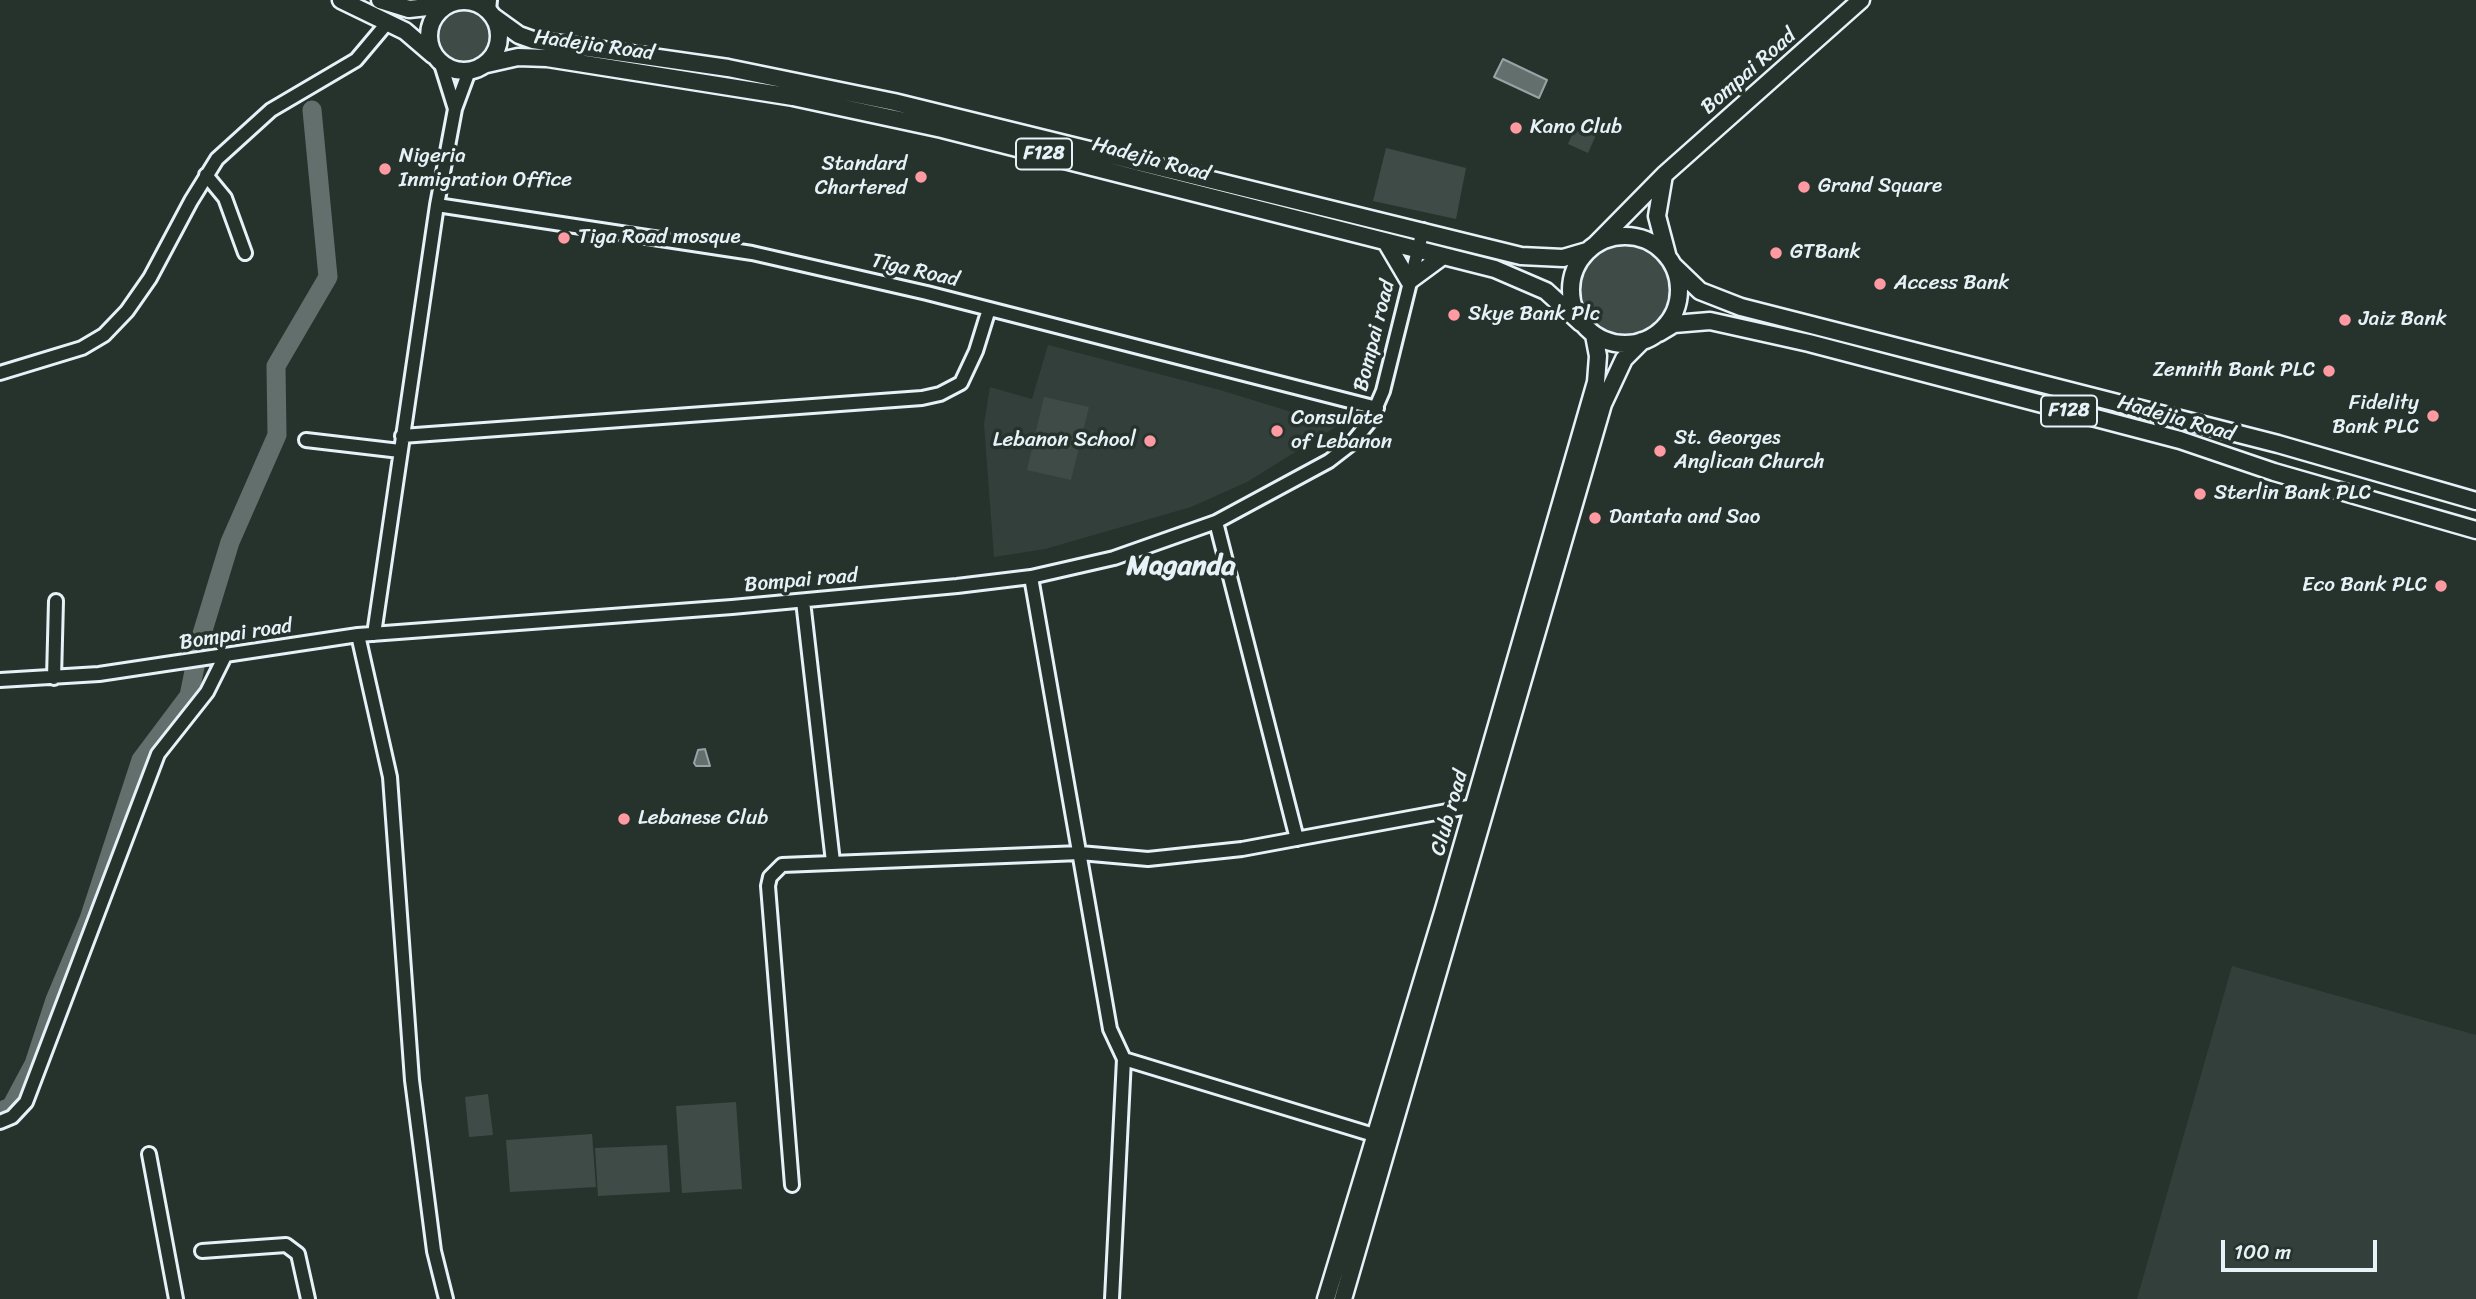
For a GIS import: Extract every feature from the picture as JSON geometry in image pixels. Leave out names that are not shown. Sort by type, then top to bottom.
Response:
[{"type":"main road","points":[[341,0],[405,31],[438,60],[458,71],[469,71]]},
{"type":"main road","name":"F128","points":[[380,0],[409,9],[470,1],[491,9]]},
{"type":"main road","name":"Bompai Road","points":[[1592,247],[1664,175],[1861,0]]},
{"type":"main road","points":[[438,60],[428,34],[437,13],[450,3]]},
{"type":"main road","points":[[487,64],[499,42],[491,9]]},
{"type":"main road","name":"Hadejia Road","points":[[491,9],[519,35],[533,40],[727,68],[881,99],[1543,259],[1563,258],[1592,247]]},
{"type":"main road","name":"Hadejia Road","points":[[487,64],[518,57],[547,58],[793,97],[1053,156],[1524,279],[1564,304],[1581,323]]},
{"type":"main road","name":"F128","points":[[469,71],[487,64]]},
{"type":"main road","points":[[1659,333],[1669,322],[1679,294],[1657,216],[1664,175]]},
{"type":"main road","name":"F128","points":[[1592,247],[1615,237],[1634,237],[1653,244],[1670,261]]},
{"type":"main road","points":[[1386,242],[1409,281],[1443,257]]},
{"type":"main road","points":[[1581,323],[1572,301],[1572,277],[1592,247]]},
{"type":"main road","name":"Hadejia Road","points":[[1670,261],[1700,291],[1741,307],[2206,428],[2278,444],[2476,501]]},
{"type":"main road","name":"Hadejia Road","points":[[1659,333],[1689,321],[1736,326],[2205,449],[2274,472],[2476,530]]},
{"type":"main road","name":"F128","points":[[1581,323],[1594,335],[1610,343],[1629,344],[1659,333]]},
{"type":"main road","name":"Club road","points":[[1326,1299],[1384,1127],[1474,806],[1559,532],[1596,382],[1598,356],[1594,335]]},
{"type":"main road","points":[[1343,1299],[1384,1127],[1559,532],[1603,404],[1623,359],[1643,341]]},
{"type":"main road","points":[[2206,428],[2254,451],[2476,520]]},
{"type":"main road","points":[[2205,449],[2254,451],[2476,509]]},
{"type":"street","points":[[0,373],[82,348],[104,335],[127,311],[150,278],[217,159],[242,133],[271,110],[347,66],[388,22]]},
{"type":"street","points":[[438,60],[455,109]]},
{"type":"street","points":[[374,634],[437,205],[455,109],[469,71]]},
{"type":"street","points":[[206,176],[225,198],[245,253]]},
{"type":"street","name":"Tiga Road","points":[[437,205],[752,253],[989,309],[1377,408]]},
{"type":"street","name":"Bompai road","points":[[0,680],[54,678],[160,666],[358,635],[803,601],[1031,577],[1114,558],[1216,522],[1329,461],[1351,444],[1377,408],[1423,230]]},
{"type":"street","points":[[402,436],[922,398],[952,389],[966,376],[989,309]]},
{"type":"street","points":[[306,440],[400,451]]},
{"type":"street","points":[[1216,522],[1297,839]]},
{"type":"street","points":[[1031,577],[1110,1029],[1124,1059],[1112,1299]]},
{"type":"street","points":[[54,678],[56,601]]},
{"type":"street","points":[[803,601],[833,862]]},
{"type":"street","points":[[358,635],[390,777],[412,1080],[434,1251],[446,1299]]},
{"type":"street","points":[[0,1122],[12,1117],[26,1102],[158,754],[207,692],[225,656]]},
{"type":"street","points":[[792,1185],[780,1060],[770,877],[782,865],[1080,853],[1148,859],[1242,849],[1474,806]]},
{"type":"street","points":[[1124,1059],[1384,1127]]},
{"type":"street","points":[[149,1154],[176,1299]]},
{"type":"street","points":[[202,1251],[286,1245],[298,1254],[308,1299]]},
{"type":"shaded area","points":[[464,11],[474,13],[482,19],[488,27],[488,47],[482,55],[474,61],[464,63],[454,61],[446,55],[440,47],[438,37],[440,27],[446,19],[454,13]]},
{"type":"shaded area","points":[[1503,59],[1547,80],[1539,98],[1494,77]]},
{"type":"shaded area","points":[[1577,124],[1597,133],[1588,153],[1568,144]]},
{"type":"shaded area","points":[[1386,148],[1466,168],[1456,219],[1373,201]]},
{"type":"shaded area","points":[[1624,244],[1641,248],[1656,257],[1665,272],[1669,289],[1665,306],[1656,321],[1641,330],[1624,334],[1607,330],[1592,321],[1583,306],[1579,289],[1583,272],[1592,257],[1607,248]]},
{"type":"shaded area","name":"Lebanon School","points":[[1048,345],[1220,390],[1337,426],[1247,482],[1191,507],[1045,549],[994,557],[984,424],[990,387],[1032,399]]},
{"type":"shaded area","points":[[1044,397],[1089,407],[1071,480],[1027,470]]},
{"type":"shaded area","points":[[705,749],[710,766],[696,766],[694,763],[698,750]]},
{"type":"shaded area","points":[[2232,966],[2476,1035],[2476,1299],[2137,1299]]},
{"type":"shaded area","points":[[488,1094],[493,1135],[469,1137],[465,1097]]},
{"type":"shaded area","points":[[736,1102],[742,1189],[682,1193],[676,1106]]},
{"type":"shaded area","points":[[592,1134],[596,1187],[510,1192],[506,1140]]},
{"type":"shaded area","points":[[667,1145],[670,1192],[598,1196],[595,1148]]},
{"type":"waterway","points":[[0,1111],[11,1107],[34,1064],[55,1000],[89,919],[141,760],[189,696],[201,637],[230,542],[277,435],[276,366],[328,277],[312,110]]},
{"type":"place","name":"Kano Club","points":[[1516,128]]},
{"type":"place","name":"Nigeria Inmigration Office","points":[[385,169]]},
{"type":"place","name":"Standard Chartered","points":[[921,177]]},
{"type":"place","name":"Grand Square","points":[[1804,187]]},
{"type":"place","name":"Tiga Road mosque","points":[[564,238]]},
{"type":"place","name":"GTBank","points":[[1776,253]]},
{"type":"place","name":"Access Bank","points":[[1880,284]]},
{"type":"place","name":"Skye Bank Plc","points":[[1454,315]]},
{"type":"place","name":"Jaiz Bank","points":[[2345,320]]},
{"type":"place","name":"Zennith Bank PLC","points":[[2329,371]]},
{"type":"place","name":"Fidelity Bank PLC","points":[[2433,416]]},
{"type":"place","name":"Consulate of Lebanon","points":[[1277,431]]},
{"type":"place","name":"Lebanon School","points":[[1150,441]]},
{"type":"place","name":"St. Georges Anglican Church","points":[[1660,451]]},
{"type":"place","name":"Sterlin Bank PLC","points":[[2200,494]]},
{"type":"place","name":"Dantata and Sao","points":[[1595,518]]},
{"type":"place","name":"Eco Bank PLC","points":[[2441,586]]},
{"type":"place","name":"Lebanese Club","points":[[624,819]]},
{"type":"district","name":"Maganda","points":[[1181,567]]}]
